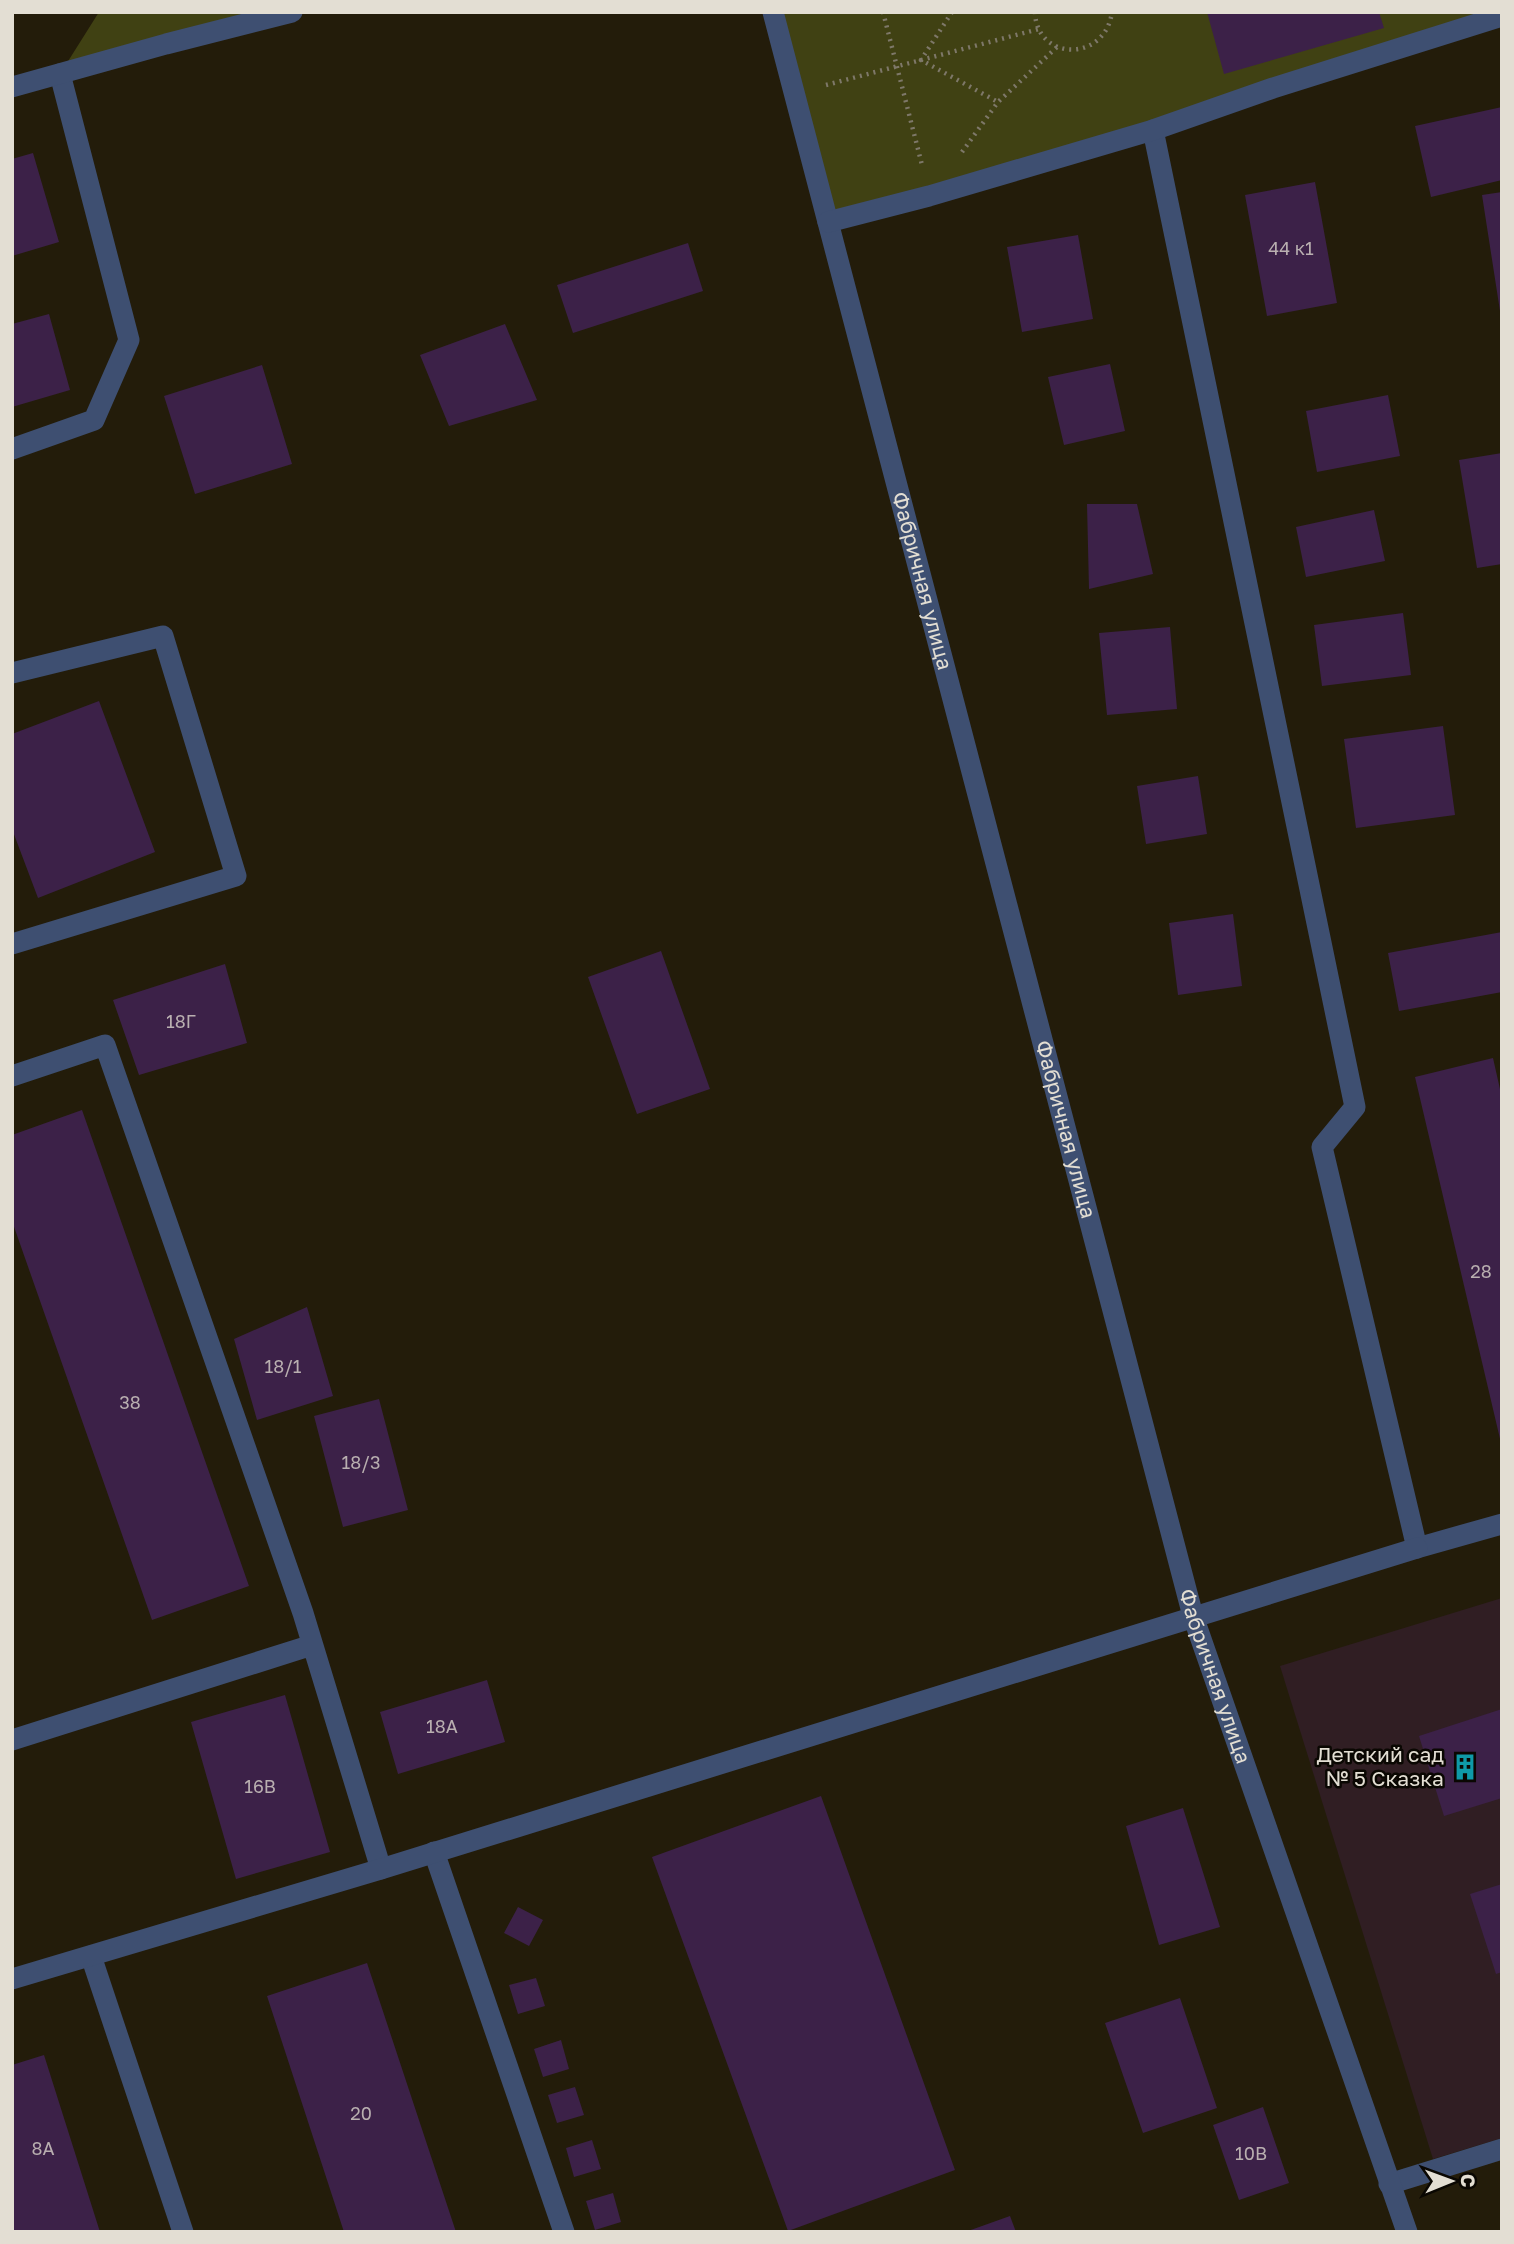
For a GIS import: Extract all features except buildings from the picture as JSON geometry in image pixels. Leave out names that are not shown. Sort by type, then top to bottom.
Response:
[{"type":"street","points":[[12,87],[292,12]]},
{"type":"street","name":"Фабричная улица","points":[[773,12],[1193,1616],[1407,2232]]},
{"type":"street","points":[[828,222],[929,196],[1153,130],[1273,88],[1502,16]]},
{"type":"street","points":[[12,449],[94,420],[129,340],[60,74]]},
{"type":"street","points":[[1153,130],[1355,1107],[1322,1147],[1417,1548]]},
{"type":"street","points":[[12,673],[163,636],[236,876],[12,944]]},
{"type":"street","points":[[12,1076],[105,1045],[312,1645],[381,1869]]},
{"type":"street","points":[[12,1979],[381,1869],[1193,1616],[1502,1524]]},
{"type":"street","points":[[12,1740],[312,1645]]},
{"type":"street","points":[[434,1852],[564,2232]]},
{"type":"street","points":[[91,1956],[183,2232]]},
{"type":"street","points":[[1390,2184],[1502,2149]]},
{"type":"path","points":[[883,12],[929,196]]},
{"type":"path","points":[[921,60],[952,12]]},
{"type":"path","points":[[1035,12],[1039,29],[1047,40],[1057,47],[1069,50],[1081,50],[1093,45],[1108,27],[1112,12]]},
{"type":"path","points":[[794,93],[1039,29]]},
{"type":"path","points":[[929,196],[998,102],[1057,47]]},
{"type":"path","points":[[921,60],[998,102]]},
{"type":"shaded area","points":[[99,12],[292,12],[60,74]]},
{"type":"shaded area","points":[[773,12],[1502,12],[828,222]]},
{"type":"shaded area","points":[[1502,1598],[1502,2138],[1433,2159],[1280,1666]]},
{"type":"place","name":"Детский сад № 5 Сказка","points":[[1465,1767]]}]
